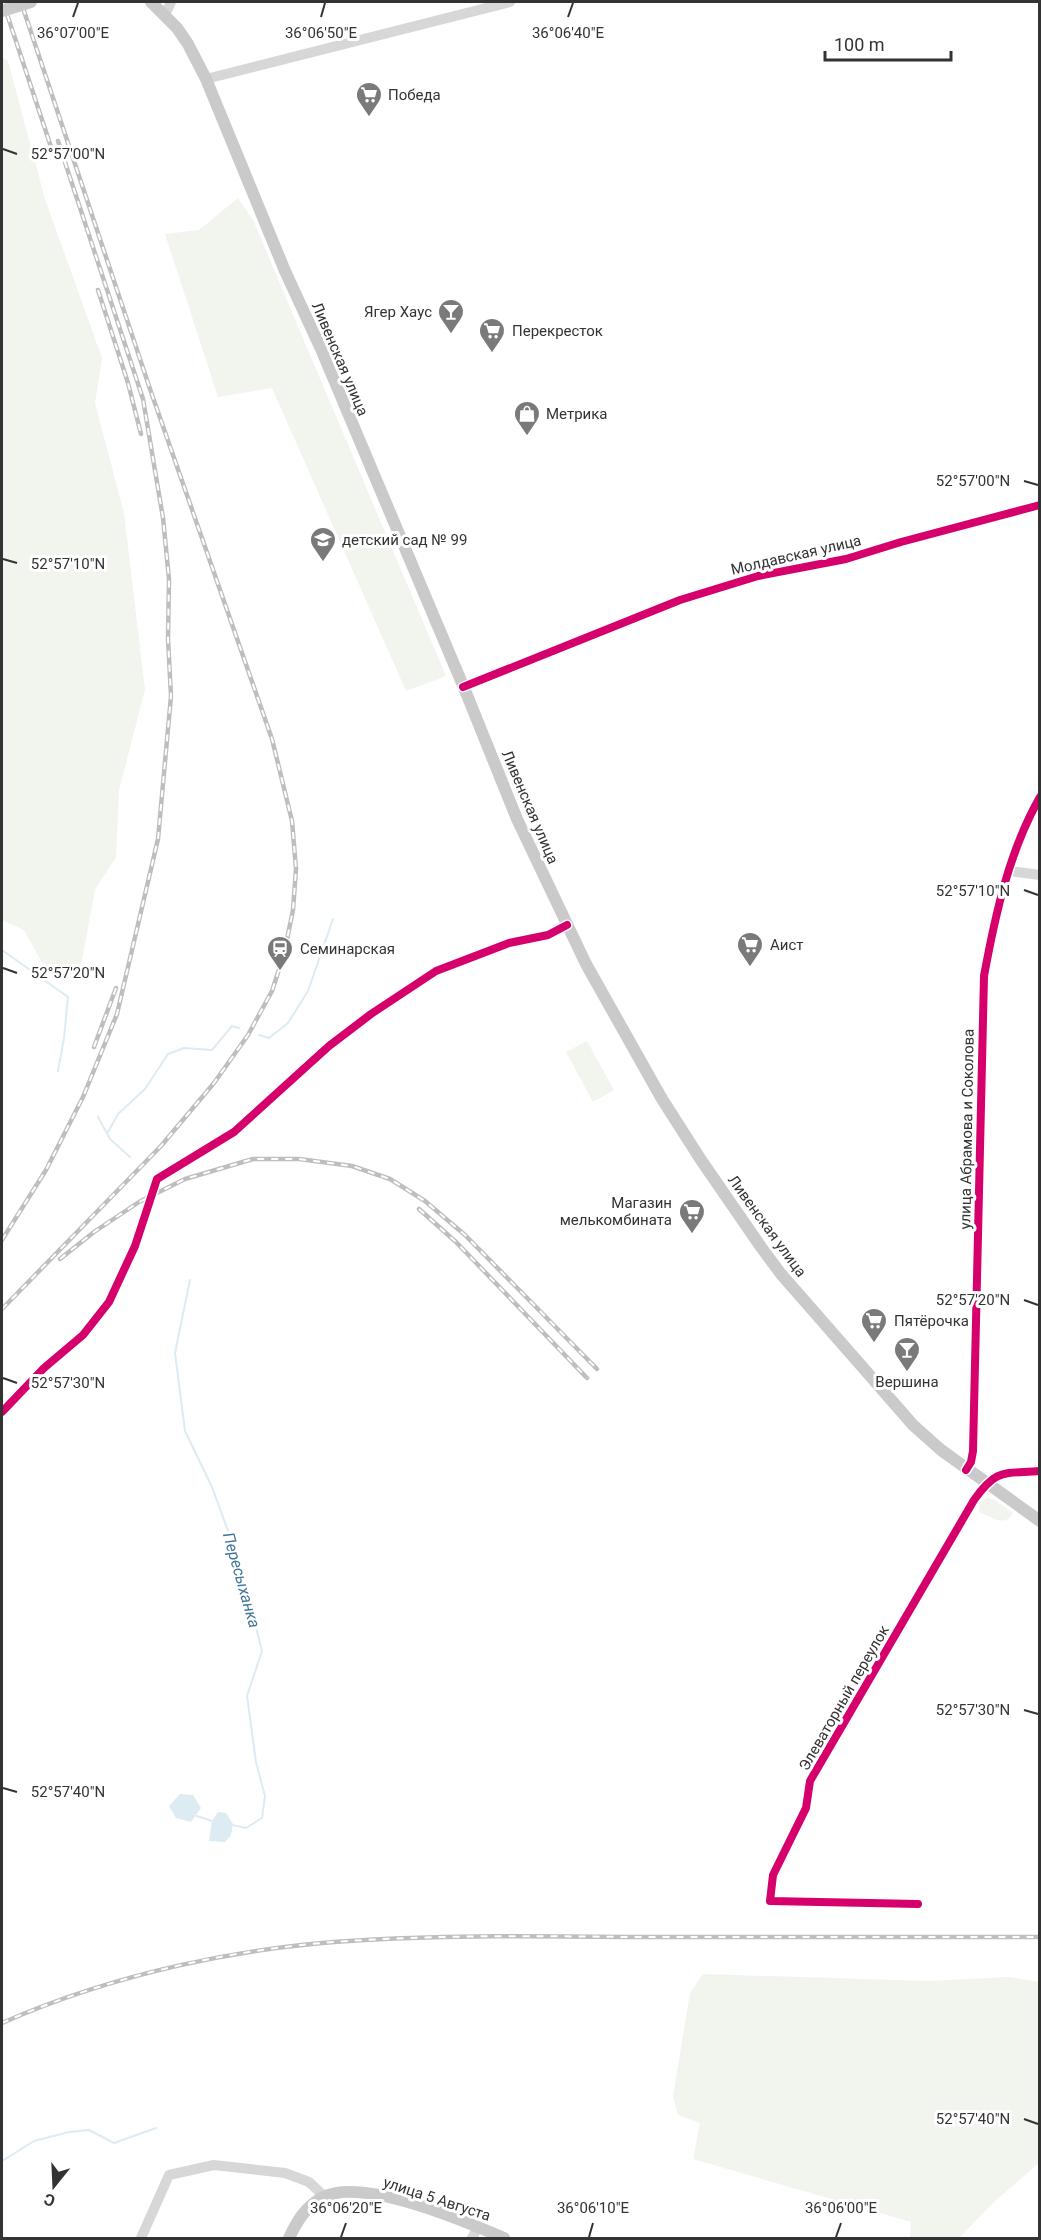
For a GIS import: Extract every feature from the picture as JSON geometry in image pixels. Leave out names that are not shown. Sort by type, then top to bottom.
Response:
[{"type":"main road","points":[[2,11],[31,2]]},
{"type":"main road","name":"Ливенская улица","points":[[151,2],[165,15],[188,44],[206,79],[517,819],[586,964],[662,1099],[743,1224],[781,1274],[899,1410],[940,1450],[1040,1521]]},
{"type":"main road","name":"улица 5 Августа","points":[[324,2196],[337,2193],[365,2193],[429,2209],[475,2233],[504,2238]]},
{"type":"main road","points":[[289,2238],[302,2214],[324,2196]]},
{"type":"street","points":[[165,15],[171,2]]},
{"type":"street","points":[[206,79],[510,2]]},
{"type":"street","name":"Молдавская улица","points":[[463,687],[680,600],[758,576],[846,559],[1040,505]]},
{"type":"street","name":"улица Абрамова и Соколова","points":[[966,1470],[971,1462],[973,1451],[984,976],[1009,871],[1030,814],[1040,797]]},
{"type":"street","points":[[1009,871],[1040,875]]},
{"type":"street","points":[[2,1412],[44,1368],[83,1335],[109,1302],[135,1246],[157,1179],[234,1132],[329,1046],[371,1014],[436,971],[509,944],[548,935],[567,925]]},
{"type":"street","points":[[986,1484],[993,1477],[1004,1474],[1040,1471]]},
{"type":"street","name":"Элеваторный переулок","points":[[918,1904],[771,1901],[773,1875],[806,1808],[810,1781],[986,1484]]},
{"type":"street","points":[[141,2238],[169,2175],[214,2164],[285,2174],[309,2182],[324,2196]]},
{"type":"shaded area","points":[[2,57],[8,61],[45,199],[102,358],[95,403],[124,513],[145,690],[119,790],[116,857],[95,890],[79,976],[46,970],[24,930],[2,920]]},
{"type":"shaded area","points":[[238,198],[253,220],[446,676],[406,691],[272,388],[218,397],[165,234],[199,230]]},
{"type":"shaded area","points":[[587,1041],[614,1090],[593,1102],[566,1052]]},
{"type":"shaded area","points":[[987,1498],[993,1499],[1013,1513],[1002,1521],[979,1512],[980,1502]]},
{"type":"shaded area","points":[[180,1794],[193,1795],[201,1808],[191,1822],[176,1818],[169,1806]]},
{"type":"shaded area","points":[[218,1812],[226,1813],[233,1824],[231,1835],[225,1842],[209,1841],[212,1821]]},
{"type":"shaded area","points":[[703,1974],[927,1981],[1009,1977],[1039,1982],[1039,2163],[993,2203],[959,2238],[910,2238],[911,2222],[693,2159],[700,2123],[678,2115],[673,2096],[690,1993]]},
{"type":"waterway","points":[[259,1035],[269,1038],[288,1023],[308,991],[333,919]]},
{"type":"waterway","name":"Пересыханка","points":[[2,950],[68,997],[58,1071]]},
{"type":"waterway","points":[[108,1132],[118,1114],[145,1089],[168,1054],[184,1048],[212,1050],[232,1026],[239,1028]]},
{"type":"waterway","points":[[98,1117],[110,1139],[130,1157]]},
{"type":"waterway","name":"Пересыханка","points":[[190,1280],[175,1353],[185,1431],[212,1487],[240,1564],[262,1651],[247,1696],[256,1762],[265,1796],[262,1818],[246,1828],[232,1825]]},
{"type":"waterway","name":"Пересыханка","points":[[197,1816],[212,1821]]},
{"type":"waterway","points":[[2,2161],[34,2141],[69,2132],[89,2130],[114,2143],[156,2128]]},
{"type":"railway","points":[[3,2],[54,156]]},
{"type":"railway","points":[[2,1309],[161,1146],[214,1083],[248,1035],[272,991],[284,954],[293,910],[296,869],[292,821],[272,739],[150,389],[21,2]]},
{"type":"railway","points":[[2,1240],[46,1170],[83,1097],[117,1014],[158,839],[171,696],[168,639],[169,579],[163,518],[143,399],[58,141]]},
{"type":"railway","points":[[98,290],[128,383],[141,434]]},
{"type":"railway","points":[[94,1047],[116,988]]},
{"type":"railway","points":[[60,1259],[94,1232],[139,1202],[185,1179],[253,1159],[299,1159],[352,1166],[390,1179],[425,1201],[465,1235],[597,1369]]},
{"type":"railway","points":[[419,1209],[456,1242],[587,1378]]},
{"type":"railway","points":[[2,2023],[88,1990],[179,1965],[319,1943],[398,1938],[496,1936],[1040,1937]]},
{"type":"cycle path","points":[[463,687],[680,600],[758,576],[846,559],[1040,505]]},
{"type":"cycle path","points":[[966,1470],[971,1462],[973,1451],[984,976],[1004,884],[1020,839],[1040,797]]},
{"type":"cycle path","points":[[2,1412],[44,1368],[83,1335],[109,1302],[135,1246],[157,1179],[234,1132],[329,1046],[371,1014],[436,971],[509,943],[548,935],[567,925]]},
{"type":"cycle path","points":[[918,1904],[770,1901],[773,1875],[806,1808],[810,1781],[974,1500],[995,1478],[1009,1473],[1040,1471]]},
{"type":"place","name":"Победа","points":[[369,118]]},
{"type":"place","name":"Ягер Хаус","points":[[451,335]]},
{"type":"place","name":"Перекресток","points":[[492,354]]},
{"type":"place","name":"Метрика","points":[[527,437]]},
{"type":"place","name":"детский сад № 99","points":[[323,563]]},
{"type":"place","name":"Аист","points":[[750,968]]},
{"type":"place","name":"Семинарская","points":[[280,972]]},
{"type":"place","name":"Магазин мелькомбината","points":[[692,1235]]},
{"type":"place","name":"Пятёрочка","points":[[874,1344]]},
{"type":"place","name":"Вершина","points":[[907,1373]]}]
